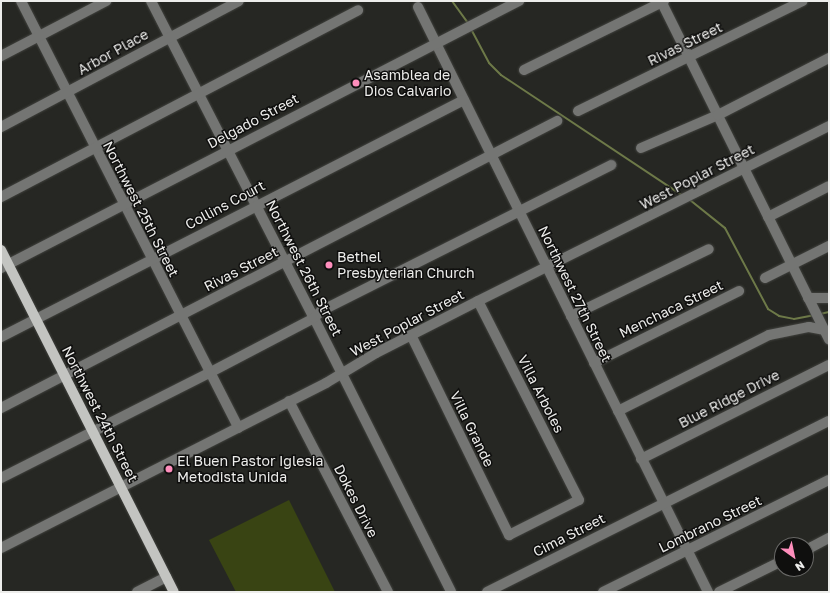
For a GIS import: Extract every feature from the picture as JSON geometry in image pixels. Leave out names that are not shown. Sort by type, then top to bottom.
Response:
[{"type":"main road","name":"Northwest 24th Street","points":[[1,250],[5,266],[37,319],[174,592]]},
{"type":"street","name":"Northwest 25th Street","points":[[21,1],[125,204],[151,260],[209,374],[239,428]]},
{"type":"street","points":[[1,56],[106,1]]},
{"type":"street","name":"Northwest 26th Street","points":[[151,1],[197,93],[257,205],[451,592]]},
{"type":"street","name":"Arbor Place","points":[[1,127],[68,93],[168,37],[239,1]]},
{"type":"street","name":"Delgado Street","points":[[5,266],[228,149],[519,1]]},
{"type":"street","points":[[524,70],[662,1],[689,59],[829,340]]},
{"type":"street","name":"Rivas Street","points":[[578,111],[689,59],[803,1]]},
{"type":"street","name":"Northwest 27th Street","points":[[418,7],[490,155],[708,592]]},
{"type":"street","points":[[1,197],[358,10]]},
{"type":"street","points":[[641,148],[718,115],[829,58]]},
{"type":"street","name":"Collins Court","points":[[1,338],[257,205],[464,100]]},
{"type":"street","name":"Rivas Street","points":[[1,408],[66,376],[558,121]]},
{"type":"street","name":"West Poplar Street","points":[[1,548],[239,428],[411,335],[700,192],[829,126]]},
{"type":"street","points":[[1,478],[209,374],[314,318],[321,311],[519,213],[611,165]]},
{"type":"street","points":[[768,217],[829,186]]},
{"type":"street","points":[[765,278],[829,246]]},
{"type":"street","points":[[570,316],[709,249]]},
{"type":"street","name":"Menchaca Street","points":[[594,363],[739,291]]},
{"type":"street","points":[[808,298],[829,298]]},
{"type":"street","name":"Villa Arboles","points":[[478,301],[579,500],[509,535]]},
{"type":"street","points":[[618,411],[769,335],[809,326],[823,327]]},
{"type":"street","name":"Villa Grande","points":[[411,335],[509,535]]},
{"type":"street","name":"Blue Ridge Drive","points":[[641,459],[829,365]]},
{"type":"street","name":"Dokes Drive","points":[[289,401],[388,592]]},
{"type":"street","name":"Cima Street","points":[[487,592],[829,421]]},
{"type":"street","name":"Lombrano Street","points":[[603,592],[829,480]]},
{"type":"street","points":[[814,546],[829,538]]},
{"type":"street","points":[[719,592],[774,565]]},
{"type":"street","points":[[137,592],[166,577]]},
{"type":"green space","points":[[289,500],[335,592],[236,592],[209,540]]},
{"type":"waterway","points":[[452,1],[468,23]]},
{"type":"waterway","points":[[471,29],[489,63],[501,75],[683,196]]},
{"type":"waterway","points":[[690,200],[725,228],[768,309],[779,316],[794,319],[814,315]]},
{"type":"waterway","points":[[820,314],[829,312]]},
{"type":"place","name":"Asamblea de Dios Calvario","points":[[356,83]]},
{"type":"place","name":"Bethel Presbyterian Church","points":[[329,265]]},
{"type":"place","name":"El Buen Pastor Iglesia Metodista Unida","points":[[169,469]]}]
